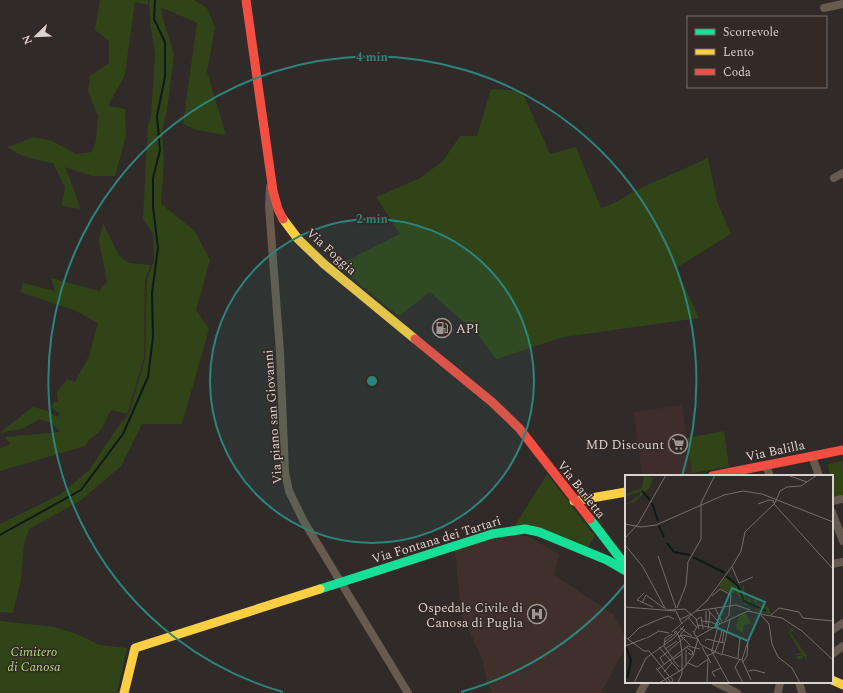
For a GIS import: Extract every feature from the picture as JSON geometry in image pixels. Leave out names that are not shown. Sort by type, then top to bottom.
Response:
[{"type":"street","name":"Via Foggia","points":[[246,0],[271,179],[279,210],[288,226],[303,245],[374,306],[492,402],[519,428]]},
{"type":"street","points":[[824,8],[843,4]]},
{"type":"street","points":[[834,178],[843,173]]},
{"type":"street","name":"Via piano san Giovanni","points":[[271,179],[269,206],[280,352],[285,472],[288,491],[303,520],[408,693]]},
{"type":"street","name":"Via Barletta","points":[[519,428],[574,501],[625,565]]},
{"type":"street","name":"Via Balilla","points":[[731,474],[843,450]]},
{"type":"street","points":[[812,456],[819,475]]},
{"type":"street","points":[[766,466],[770,475]]},
{"type":"street","points":[[574,501],[625,492]]},
{"type":"street","points":[[833,501],[843,499]]},
{"type":"street","points":[[833,515],[843,541]]},
{"type":"street","name":"Via Fontana dei Tartari","points":[[124,693],[134,648],[492,534],[525,529],[539,532],[607,560],[625,570]]},
{"type":"street","points":[[833,564],[843,562]]},
{"type":"street","points":[[833,629],[843,623]]},
{"type":"street","points":[[833,653],[843,646]]},
{"type":"street","points":[[833,680],[843,685]]},
{"type":"street","points":[[640,693],[645,683]]},
{"type":"street","points":[[716,693],[719,683],[737,693]]},
{"type":"street","points":[[778,693],[780,683]]},
{"type":"street","points":[[799,683],[802,693]]},
{"type":"shaded area","points":[[682,405],[692,473],[681,475],[642,475],[634,412]]},
{"type":"shaded area","name":"Ospedale Civile di Canosa di Puglia","points":[[509,535],[528,536],[559,554],[554,575],[613,614],[625,636],[625,648],[601,693],[492,693],[487,682],[482,659],[461,613],[455,549]]},
{"type":"green space","points":[[100,0],[148,0],[148,5],[135,2],[125,74],[108,106],[125,109],[126,136],[115,176],[92,176],[65,167],[81,209],[62,206],[65,187],[53,163],[35,160],[18,154],[8,147],[34,137],[52,141],[76,154],[92,152],[96,141],[98,116],[88,91],[90,76],[109,63],[109,41],[95,30]]},
{"type":"green space","points":[[149,0],[194,0],[207,8],[215,27],[207,72],[226,135],[196,130],[183,124],[197,23],[161,8],[174,54],[167,110],[162,131],[164,160],[161,204],[195,231],[210,260],[196,310],[209,329],[182,424],[142,424],[121,466],[80,501],[29,529],[24,544],[21,579],[13,613],[0,612],[0,524],[61,494],[89,470],[129,413],[145,359],[147,280],[154,261],[153,234],[143,218],[148,124],[151,118],[155,53],[150,22]]},
{"type":"green space","points":[[491,89],[522,91],[550,154],[576,147],[601,208],[708,158],[717,201],[731,234],[676,268],[699,318],[564,337],[496,359],[479,336],[430,292],[399,316],[337,266],[400,234],[376,197],[420,178],[443,161],[460,136],[477,136]]},
{"type":"green space","points":[[103,223],[119,256],[129,263],[151,265],[145,280],[144,359],[127,414],[111,410],[101,430],[89,440],[85,446],[0,471],[0,448],[11,444],[4,437],[60,432],[53,424],[40,419],[22,429],[1,434],[3,430],[33,407],[45,410],[58,417],[60,414],[51,407],[54,402],[58,402],[57,392],[67,379],[75,382],[89,356],[98,323],[74,310],[20,292],[23,283],[55,291],[51,278],[99,291],[107,282],[99,240]]},
{"type":"green space","points":[[724,431],[729,467],[692,473],[687,438]]},
{"type":"green space","points":[[843,461],[843,496],[833,497],[833,475],[830,475],[828,464]]},
{"type":"green space","points":[[547,474],[595,536],[585,551],[514,527]]},
{"type":"green space","name":"Cimitero di Canosa","points":[[0,621],[55,627],[74,633],[100,645],[127,648],[117,693],[0,693]]},
{"type":"waterway","points":[[0,535],[81,490],[123,434],[148,377],[153,337],[152,293],[158,248],[153,207],[153,178],[160,150],[157,116],[165,77],[165,42],[154,19],[155,0]]},
{"type":"traffic: fast","points":[[590,519],[625,565]]},
{"type":"traffic: fast","points":[[320,589],[492,534],[525,529],[539,532],[607,560],[625,570]]},
{"type":"traffic: slow","points":[[283,219],[298,239],[324,264],[415,339]]},
{"type":"traffic: slow","points":[[574,501],[625,492]]},
{"type":"traffic: slow","points":[[124,693],[135,648],[320,589]]},
{"type":"traffic: slow","points":[[833,680],[843,685]]},
{"type":"traffic: jam","points":[[246,0],[273,191],[278,209],[283,219]]},
{"type":"traffic: jam","points":[[415,339],[492,402],[519,428],[590,519]]},
{"type":"traffic: jam","points":[[717,475],[843,450]]},
{"type":"place","name":"API","points":[[442,328]]},
{"type":"place","name":"MD Discount","points":[[678,444]]},
{"type":"place","name":"Ospedale Civile di Canosa di Puglia","points":[[537,614]]}]
